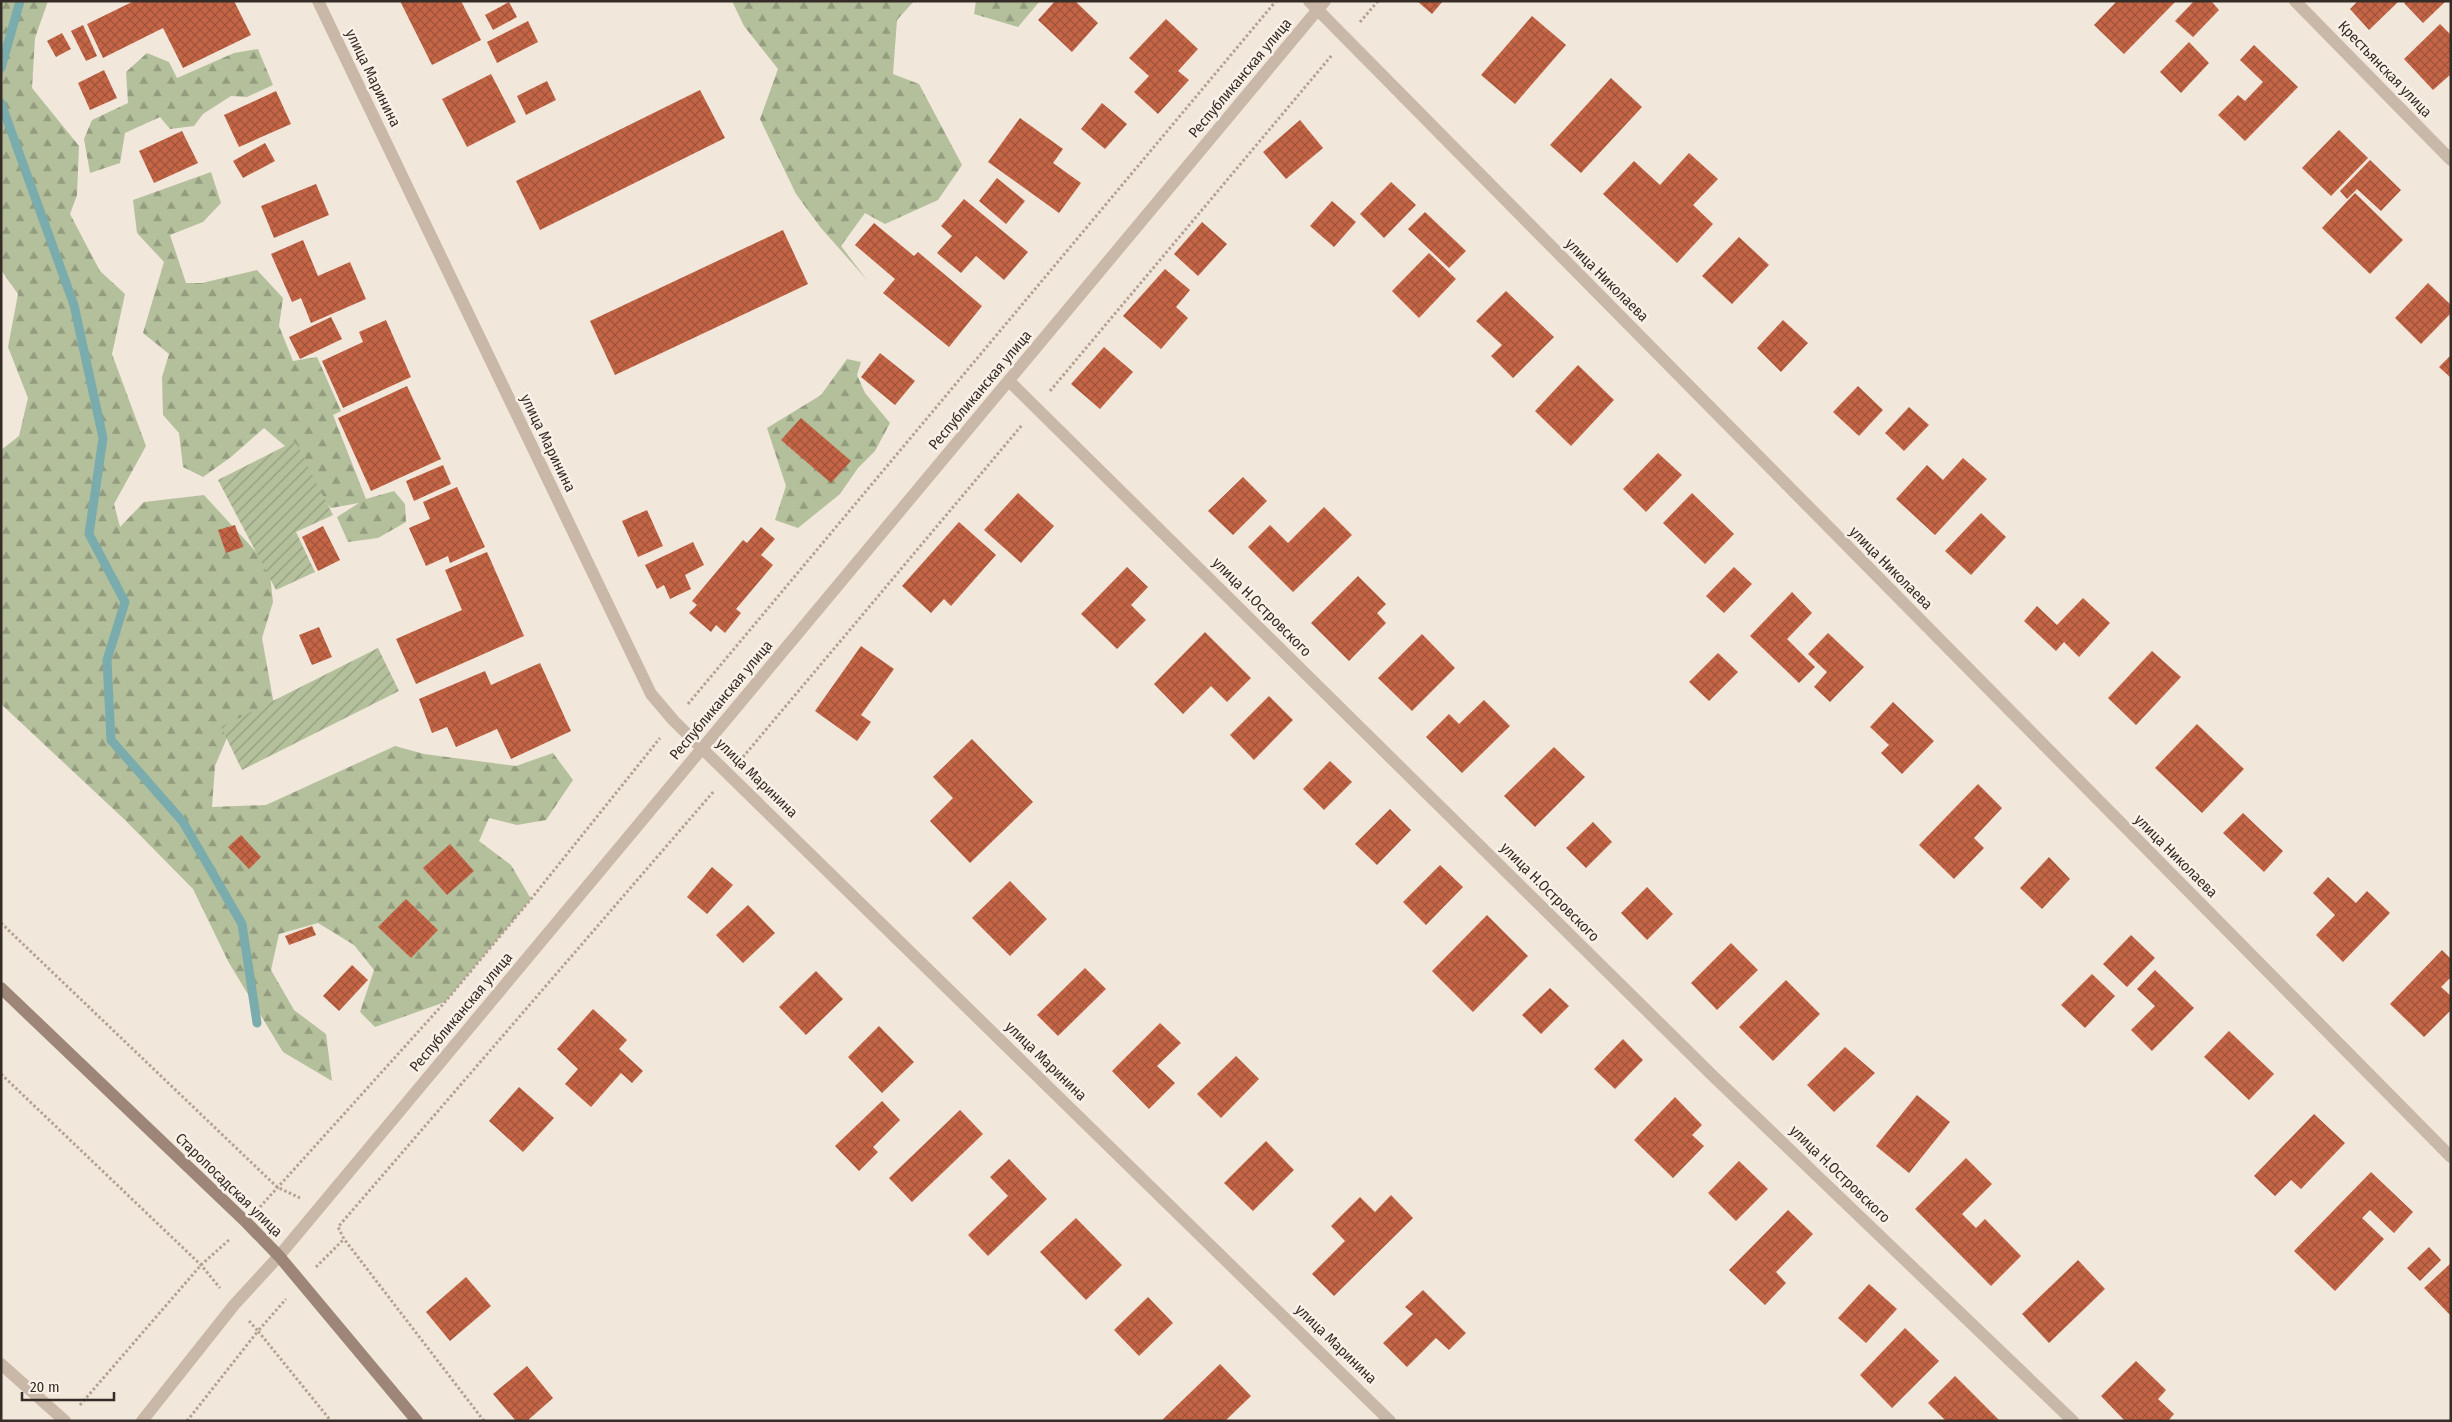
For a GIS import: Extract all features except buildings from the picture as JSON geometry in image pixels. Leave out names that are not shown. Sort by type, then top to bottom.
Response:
[{"type":"main road","name":"Старопосадская улица","points":[[1,988],[247,1223],[279,1256],[417,1421]]},
{"type":"street","name":"улица Маринина","points":[[318,1],[651,694],[668,715],[1390,1421]]},
{"type":"street","name":"Крестьянская улица","points":[[2295,1],[2451,160]]},
{"type":"street","name":"Республиканская улица","points":[[142,1421],[234,1305],[279,1256],[1009,381],[1317,4]]},
{"type":"street","name":"улица Николаева","points":[[1317,4],[2451,1157]]},
{"type":"street","name":"улица Н.Островского","points":[[1009,381],[1712,1075],[2073,1421]]},
{"type":"street","points":[[1,1364],[65,1421]]},
{"type":"path","points":[[484,1421],[344,1239],[338,1227],[714,791],[721,798]]},
{"type":"path","points":[[1,923],[277,1187]]},
{"type":"path","points":[[1,1074],[201,1265]]},
{"type":"path","points":[[187,1421],[258,1331],[332,1421]]},
{"type":"green space","points":[[1,1],[48,1],[35,38],[32,88],[79,146],[77,195],[70,214],[100,271],[125,294],[112,354],[146,446],[114,504],[120,527],[144,502],[204,495],[269,566],[273,602],[262,638],[274,705],[232,726],[215,766],[212,807],[266,805],[395,746],[424,754],[516,766],[553,753],[573,780],[546,820],[517,825],[489,818],[479,841],[511,865],[531,899],[445,1002],[375,1027],[360,1012],[374,970],[354,945],[318,923],[279,934],[271,970],[294,1010],[326,1034],[332,1081],[283,1052],[229,963],[193,889],[125,820],[1,704],[1,450],[19,436],[28,398],[8,347],[18,294],[1,270]]},
{"type":"green space","points":[[732,1],[914,1],[897,20],[893,74],[919,84],[962,165],[938,200],[885,224],[865,213],[841,246],[867,280],[821,228],[796,194],[760,119],[778,69],[744,26]]},
{"type":"green space","points":[[976,1],[1040,1],[1018,27],[974,14]]},
{"type":"green space","points":[[258,49],[273,85],[247,97],[231,96],[203,114],[194,126],[170,129],[160,117],[125,133],[120,163],[90,173],[84,139],[92,120],[128,103],[126,72],[147,53],[169,62],[177,78],[234,53]]},
{"type":"green space","points":[[211,172],[221,203],[203,222],[170,235],[186,283],[202,283],[257,270],[283,298],[279,326],[293,361],[317,357],[341,411],[333,415],[366,499],[394,491],[405,504],[406,522],[378,538],[348,542],[337,517],[359,503],[331,508],[311,490],[293,453],[264,428],[231,457],[203,477],[183,467],[179,433],[163,415],[162,377],[169,354],[143,333],[164,262],[137,233],[133,200]]},
{"type":"green space","points":[[847,359],[861,362],[857,375],[865,393],[890,423],[875,451],[858,468],[840,494],[798,528],[775,520],[786,486],[767,428],[821,395]]},
{"type":"green space","points":[[295,441],[333,515],[296,532],[315,572],[276,590],[218,480]]},
{"type":"green space","points":[[378,648],[399,691],[242,770],[221,727]]},
{"type":"waterway","points":[[1,68],[20,1]]},
{"type":"waterway","points":[[1,103],[74,305],[103,438],[89,534],[125,602],[107,660],[111,740],[183,822],[242,924],[257,1023]]}]
